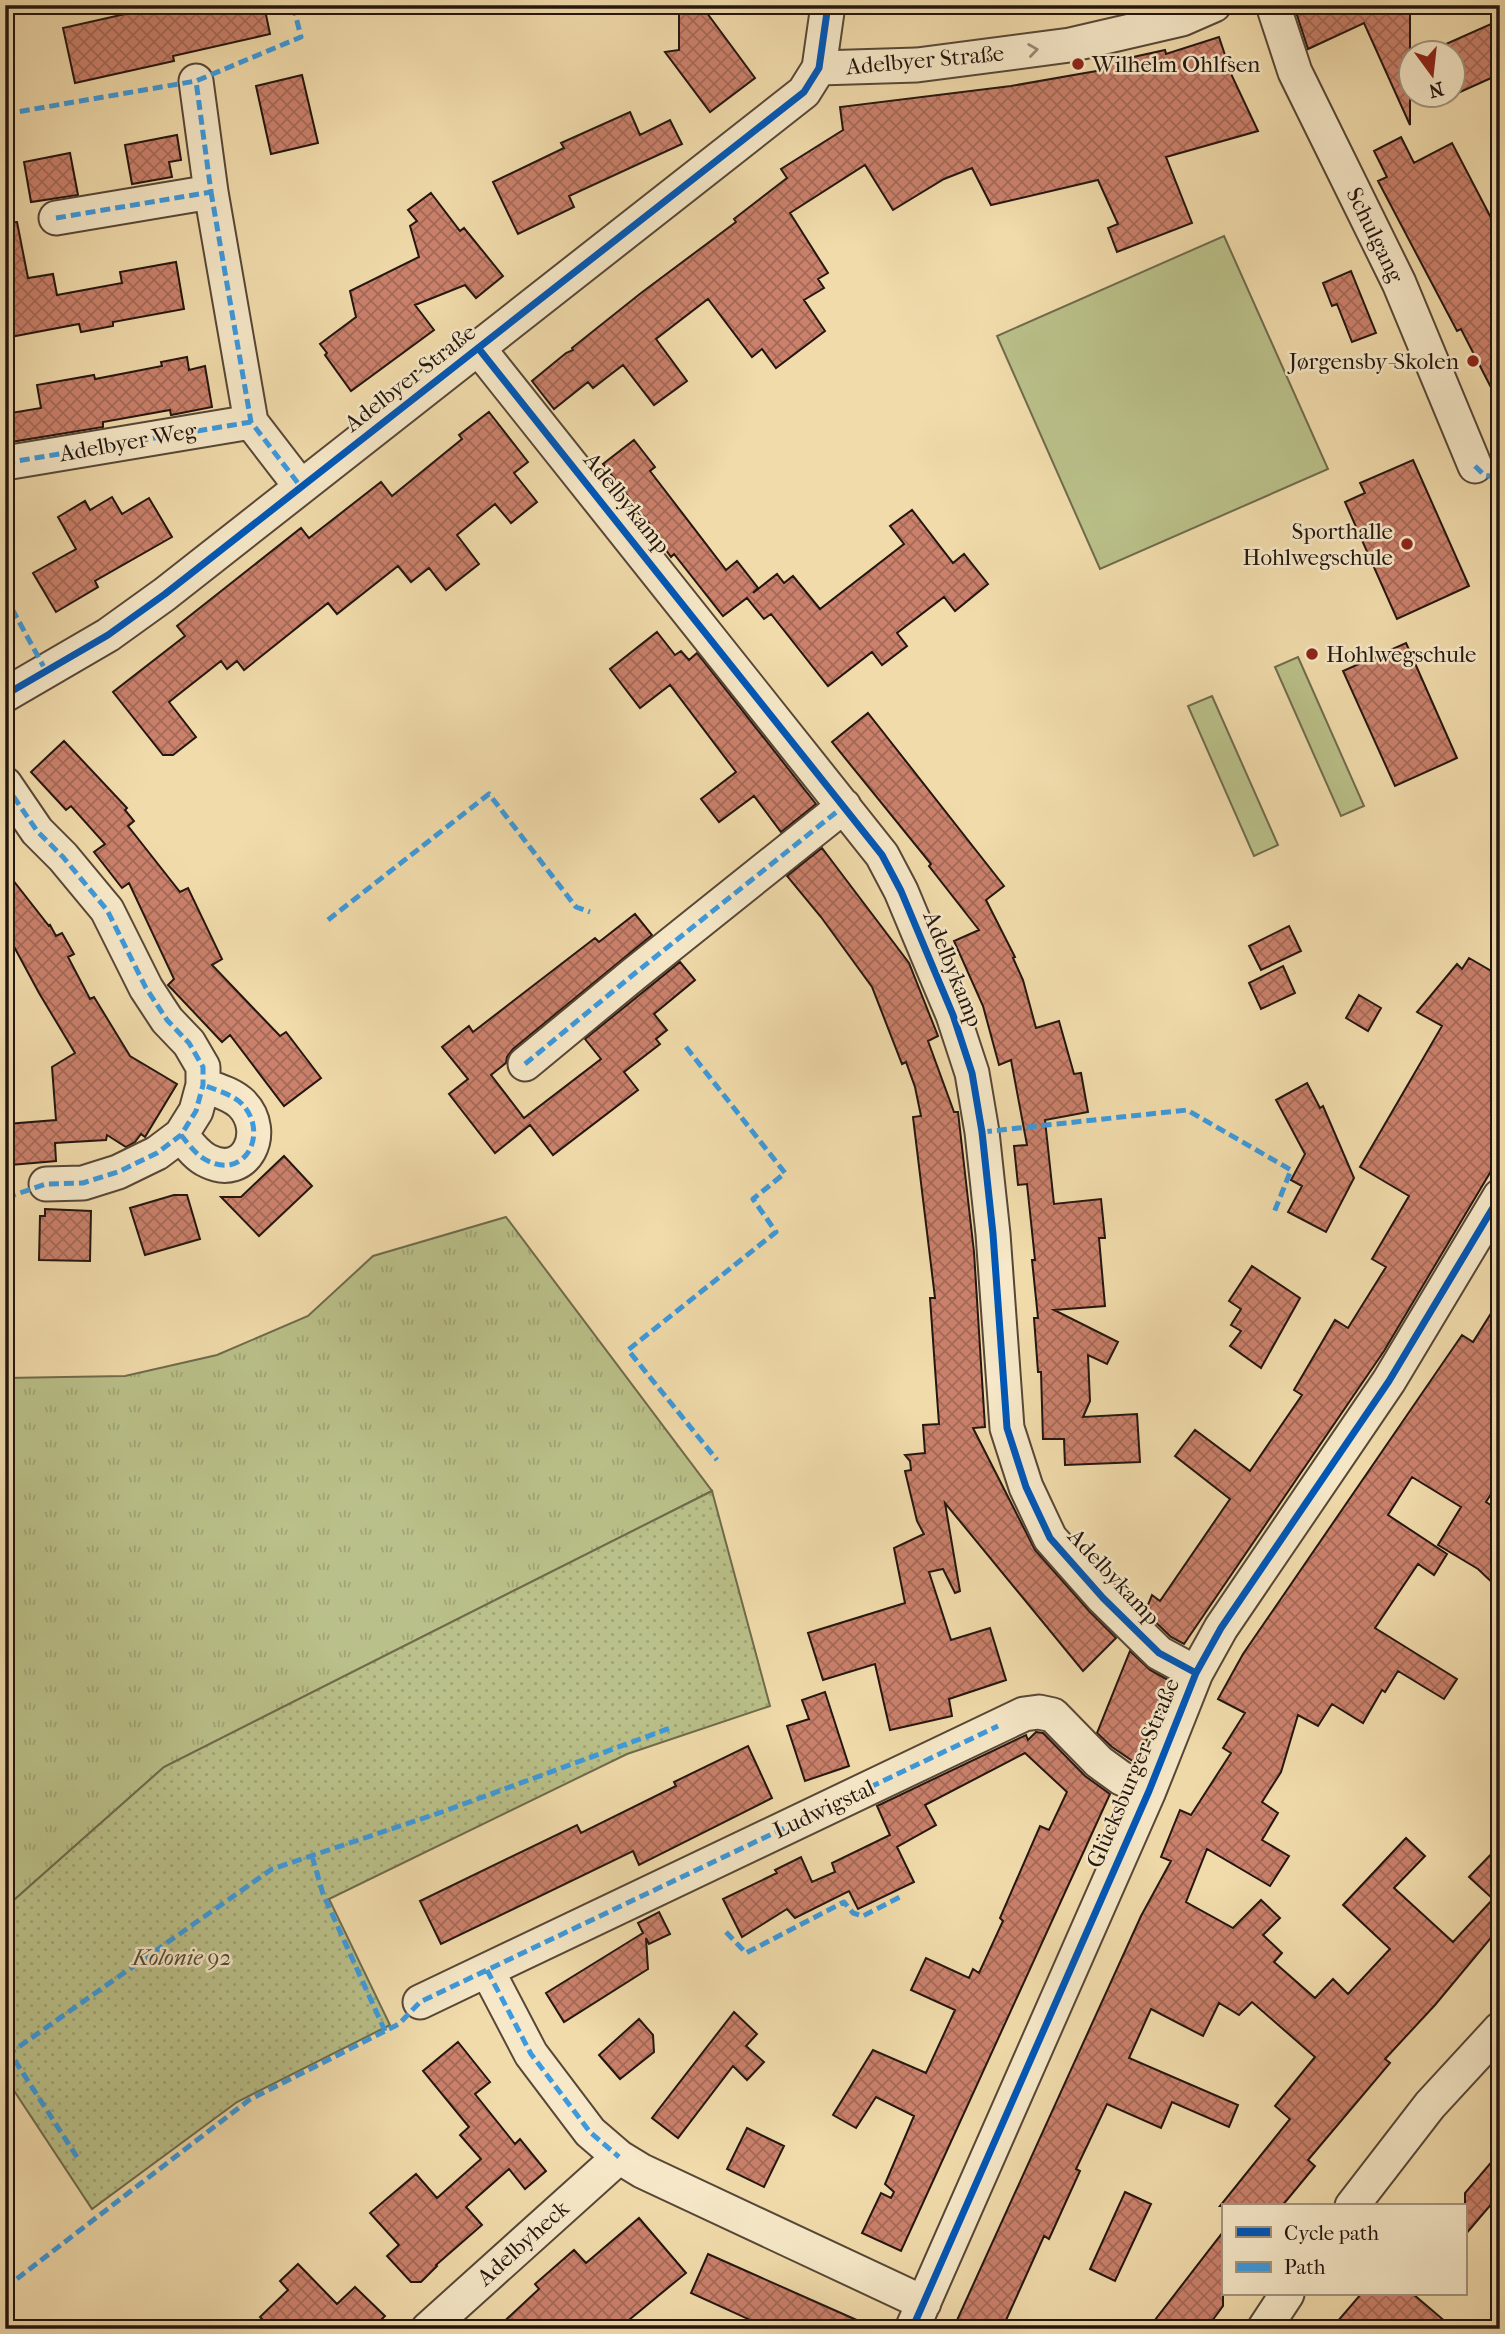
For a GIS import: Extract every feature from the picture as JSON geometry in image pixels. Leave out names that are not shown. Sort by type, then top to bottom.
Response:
[{"type":"street","points":[[819,68],[828,5]]},
{"type":"street","name":"Adelbyer Straße","points":[[5,695],[108,635],[165,594],[804,92],[819,68],[917,65],[1070,45],[1182,19],[1214,5]]},
{"type":"street","name":"Schulgang","points":[[1273,5],[1295,72],[1399,283],[1475,466]]},
{"type":"street","points":[[196,81],[211,192],[251,422],[301,487]]},
{"type":"street","points":[[56,218],[211,192]]},
{"type":"street","name":"Adelbykamp","points":[[479,349],[883,855],[953,1015],[972,1073],[982,1132],[993,1234],[1007,1428],[1026,1487],[1050,1538],[1104,1598],[1159,1653],[1196,1673]]},
{"type":"street","name":"Adelbyer Weg","points":[[5,463],[251,422]]},
{"type":"street","points":[[5,785],[37,831],[63,857],[107,910],[146,988],[167,1020],[190,1043],[203,1067],[203,1085],[196,1111],[181,1135],[157,1153],[118,1172],[83,1183],[46,1184]]},
{"type":"street","points":[[526,1064],[844,806]]},
{"type":"street","points":[[181,1135],[192,1150],[210,1163],[228,1165],[243,1159],[255,1142],[254,1123],[242,1104],[227,1094],[203,1085]]},
{"type":"street","name":"Glücksburger Straße","points":[[918,2316],[1149,1791],[1196,1673],[1221,1628],[1389,1381],[1500,1196]]},
{"type":"street","name":"Ludwigstal","points":[[420,2002],[1024,1714],[1039,1712],[1053,1715],[1099,1762],[1121,1778],[1149,1791]]},
{"type":"street","points":[[486,1970],[531,2053],[590,2132],[619,2157],[918,2316]]},
{"type":"street","points":[[1354,2204],[1430,2105],[1500,2029]]},
{"type":"street","name":"Adelbyheck","points":[[428,2329],[619,2157]]},
{"type":"street","points":[[1264,2329],[1286,2296]]},
{"type":"green space","points":[[1224,236],[1328,469],[1100,569],[997,336]]},
{"type":"green space","points":[[1298,657],[1364,806],[1341,816],[1275,667]]},
{"type":"green space","points":[[1212,696],[1278,845],[1254,856],[1188,706]]},
{"type":"green space","points":[[506,1217],[712,1491],[164,1767],[5,1908],[5,1378],[125,1376],[217,1355],[308,1316],[373,1256]]},
{"type":"green space","name":"Kolonie 92","points":[[712,1491],[770,1706],[627,1754],[329,1899],[390,2025],[237,2102],[92,2209],[5,2077],[5,1908],[164,1767]]},
{"type":"building","points":[[165,5],[264,5],[270,34],[173,56],[174,61],[75,83],[63,28]]},
{"type":"building","points":[[679,5],[701,5],[755,78],[710,112],[665,52],[679,50]]},
{"type":"building","points":[[1310,5],[1410,5],[1410,38],[1396,38],[1396,94],[1364,23],[1308,49],[1296,12]]},
{"type":"building","points":[[1500,20],[1500,74],[1466,89],[1466,38],[1460,38]]},
{"type":"building","points":[[1219,37],[1232,76],[1258,131],[1166,157],[1192,223],[1117,252],[1108,228],[1118,224],[1098,180],[991,205],[972,168],[944,179],[893,210],[865,165],[790,213],[828,273],[818,279],[824,288],[804,300],[825,331],[776,368],[762,349],[752,357],[708,299],[656,339],[687,381],[654,405],[623,365],[593,388],[588,382],[554,409],[532,381],[641,293],[736,222],[734,219],[787,178],[781,169],[843,130],[840,107],[1011,86],[1108,69],[1106,63],[1165,50],[1166,54]]},
{"type":"building","points":[[302,75],[318,143],[271,154],[256,86]]},
{"type":"building","points":[[1402,108],[1410,108],[1410,125]]},
{"type":"building","points":[[630,112],[640,135],[670,120],[682,144],[569,196],[574,207],[518,234],[493,182],[564,148],[561,143]]},
{"type":"building","points":[[177,135],[181,160],[169,162],[172,177],[132,184],[125,145]]},
{"type":"building","points":[[1401,137],[1414,163],[1452,143],[1500,235],[1500,405],[1461,329],[1457,331],[1378,181],[1387,177],[1374,151]]},
{"type":"building","points":[[70,153],[78,195],[31,202],[24,162]]},
{"type":"building","points":[[431,193],[460,231],[464,228],[503,276],[476,298],[465,285],[415,305],[434,330],[351,391],[320,344],[356,317],[350,291],[419,257],[410,226],[417,221],[408,210]]},
{"type":"building","points":[[17,222],[28,278],[53,274],[57,295],[122,283],[120,272],[176,262],[184,309],[113,322],[113,326],[81,332],[79,324],[5,338],[5,223]]},
{"type":"building","points":[[1351,271],[1376,333],[1352,342],[1337,304],[1332,306],[1323,283]]},
{"type":"building","points":[[187,357],[189,370],[205,366],[212,407],[171,415],[170,410],[103,422],[103,427],[5,443],[5,414],[41,408],[37,385],[94,375],[95,379],[162,366],[161,362]]},
{"type":"building","points":[[489,412],[528,462],[514,473],[537,502],[511,523],[495,504],[457,535],[479,564],[446,590],[429,568],[411,582],[398,566],[337,614],[328,603],[244,670],[237,661],[227,669],[221,661],[169,702],[196,737],[173,755],[163,755],[113,692],[185,636],[177,626],[301,528],[309,538],[381,482],[392,496],[462,439],[459,435]]},
{"type":"building","points":[[634,440],[655,467],[650,471],[726,570],[737,561],[758,588],[753,593],[777,574],[784,583],[793,576],[820,609],[904,544],[890,526],[912,510],[953,563],[964,554],[988,584],[955,611],[944,597],[897,633],[907,646],[882,665],[872,652],[828,686],[771,614],[764,619],[747,598],[723,616],[674,554],[671,557],[647,524],[649,523],[603,464]]},
{"type":"building","name":"Sporthalle Hohlwegschule","points":[[1413,460],[1469,586],[1397,619],[1345,502],[1365,493],[1360,483]]},
{"type":"building","points":[[112,497],[122,514],[149,498],[172,537],[95,581],[98,587],[56,612],[33,573],[76,549],[58,517],[85,501],[90,510]]},
{"type":"building","points":[[657,632],[675,655],[681,651],[689,660],[697,653],[816,804],[781,832],[754,796],[719,822],[701,799],[736,772],[670,685],[640,708],[610,669]]},
{"type":"building","points":[[1406,643],[1457,758],[1395,786],[1343,671]]},
{"type":"building","points":[[868,713],[1004,886],[986,900],[1015,957],[1013,958],[1023,980],[1036,1028],[1059,1021],[1074,1074],[1081,1073],[1088,1112],[1045,1120],[1054,1204],[1101,1199],[1105,1238],[1099,1238],[1105,1306],[1054,1310],[1118,1342],[1107,1364],[1088,1355],[1090,1401],[1083,1417],[1137,1414],[1140,1462],[1065,1465],[1064,1439],[1043,1439],[1041,1372],[1038,1372],[1034,1318],[1038,1318],[1032,1260],[1035,1260],[1027,1184],[1018,1185],[1014,1146],[1027,1145],[1011,1060],[999,1065],[983,1006],[954,941],[979,930],[929,866],[931,864],[832,742]]},
{"type":"building","points":[[64,741],[127,808],[125,810],[134,821],[128,826],[180,892],[188,888],[222,959],[212,965],[280,1036],[286,1032],[321,1078],[284,1106],[230,1035],[222,1042],[168,985],[174,979],[129,883],[122,888],[94,852],[105,844],[71,806],[66,810],[31,772]]},
{"type":"building","points":[[822,848],[909,963],[938,1036],[928,1041],[954,1112],[958,1112],[974,1252],[985,1427],[973,1428],[1035,1550],[1116,1638],[1083,1671],[945,1503],[960,1591],[955,1593],[943,1569],[929,1572],[951,1640],[990,1628],[1006,1680],[949,1699],[952,1716],[890,1730],[875,1664],[823,1680],[808,1633],[905,1603],[894,1548],[924,1534],[917,1521],[905,1471],[911,1470],[910,1461],[905,1455],[925,1453],[923,1425],[939,1424],[930,1298],[935,1298],[913,1117],[921,1116],[906,1062],[902,1064],[872,987],[787,876]]},
{"type":"building","points":[[5,870],[56,936],[62,933],[74,954],[68,957],[90,999],[94,997],[130,1056],[177,1084],[145,1137],[141,1134],[135,1142],[126,1147],[107,1135],[106,1140],[55,1143],[56,1161],[11,1165],[7,1124],[56,1120],[52,1067],[75,1053],[5,930]]},
{"type":"building","points":[[635,914],[652,935],[513,1049],[506,1063],[491,1075],[524,1118],[601,1059],[585,1039],[680,962],[695,980],[654,1014],[667,1030],[656,1039],[660,1044],[624,1072],[638,1090],[553,1155],[530,1125],[495,1153],[449,1094],[468,1079],[442,1047],[469,1026],[473,1032],[595,938],[599,942]]},
{"type":"building","points":[[1289,926],[1301,951],[1261,970],[1249,946]]},
{"type":"building","points":[[1469,958],[1500,976],[1500,1156],[1384,1351],[1184,1644],[1171,1637],[1145,1612],[1152,1595],[1160,1601],[1230,1499],[1175,1456],[1195,1430],[1250,1471],[1302,1395],[1294,1390],[1335,1320],[1348,1328],[1386,1267],[1372,1259],[1409,1196],[1360,1167],[1442,1026],[1417,1012],[1457,964],[1462,969]]},
{"type":"building","points":[[1283,966],[1295,993],[1261,1009],[1249,983]]},
{"type":"building","points":[[1359,995],[1381,1008],[1368,1031],[1346,1018]]},
{"type":"building","points":[[1307,1083],[1320,1108],[1323,1106],[1354,1178],[1326,1232],[1288,1212],[1302,1186],[1291,1180],[1305,1154],[1276,1100]]},
{"type":"building","points":[[284,1156],[312,1186],[259,1236],[221,1197],[241,1197]]},
{"type":"building","points":[[174,1195],[187,1195],[200,1239],[145,1255],[130,1208]]},
{"type":"building","points":[[45,1209],[91,1211],[90,1261],[39,1260],[40,1216],[45,1216]]},
{"type":"building","points":[[1252,1266],[1300,1298],[1261,1368],[1230,1346],[1241,1331],[1231,1325],[1241,1309],[1229,1301]]},
{"type":"building","points":[[1500,1299],[1500,1480],[1486,1502],[1500,1511],[1500,1590],[1478,1569],[1438,1545],[1461,1507],[1412,1477],[1388,1515],[1447,1554],[1434,1575],[1418,1564],[1375,1628],[1457,1679],[1444,1699],[1398,1671],[1385,1692],[1382,1690],[1363,1723],[1332,1704],[1318,1726],[1298,1715],[1281,1772],[1262,1802],[1278,1813],[1262,1840],[1289,1856],[1270,1886],[1207,1849],[1186,1902],[1233,1928],[1261,1900],[1280,1918],[1263,1935],[1282,1953],[1274,1962],[1315,1998],[1333,1979],[1348,1994],[1390,1949],[1343,1905],[1406,1838],[1425,1856],[1394,1888],[1453,1942],[1493,1899],[1469,1877],[1500,1845],[1500,1927],[1435,2005],[1385,2059],[1390,2063],[1308,2160],[1315,2166],[1284,2204],[1220,2206],[1290,2119],[1275,2106],[1315,2057],[1252,2002],[1239,2015],[1219,2003],[1203,2036],[1151,2009],[1129,2058],[1238,2105],[1229,2127],[1172,2102],[1161,2128],[1107,2104],[1076,2169],[1080,2171],[1049,2239],[1044,2236],[1002,2329],[953,2329],[1141,1916],[1171,1861],[1161,1857],[1180,1810],[1191,1815],[1231,1753],[1223,1748],[1245,1713],[1218,1699],[1243,1654],[1462,1335],[1473,1342]]},
{"type":"building","points":[[1130,1651],[1150,1670],[1170,1681],[1137,1764],[1097,1733]]},
{"type":"building","points":[[825,1692],[849,1766],[805,1781],[787,1726],[809,1719],[802,1700]]},
{"type":"building","points":[[1036,1732],[1043,1733],[1085,1776],[1110,1794],[901,2251],[862,2233],[881,2193],[891,2198],[894,2192],[885,2184],[914,2116],[876,2097],[856,2128],[833,2115],[873,2050],[926,2073],[955,2010],[911,1990],[926,1958],[969,1978],[973,1969],[979,1973],[1003,1921],[1000,1918],[1040,1826],[1049,1830],[1067,1792],[1025,1753],[925,1805],[936,1825],[897,1847],[914,1882],[858,1909],[849,1891],[795,1918],[787,1909],[742,1937],[723,1899],[777,1873],[775,1870],[801,1857],[812,1882],[835,1872],[832,1863],[890,1835],[877,1806],[1026,1735],[1028,1740]]},
{"type":"building","points":[[748,1746],[772,1798],[639,1865],[633,1851],[441,1944],[420,1901],[577,1825],[581,1833],[676,1786],[674,1782]]},
{"type":"building","points":[[659,1912],[670,1934],[649,1944],[646,1938],[648,1969],[564,2022],[546,1993],[643,1933],[638,1923]]},
{"type":"building","points":[[734,2012],[757,2034],[746,2046],[764,2062],[747,2080],[733,2066],[678,2138],[652,2118]]},
{"type":"building","points":[[639,2019],[653,2035],[654,2052],[620,2079],[599,2055]]},
{"type":"building","points":[[458,2042],[490,2082],[475,2094],[515,2144],[520,2139],[546,2171],[525,2189],[509,2169],[466,2207],[482,2225],[436,2265],[421,2282],[411,2282],[387,2256],[399,2245],[370,2213],[416,2174],[437,2198],[481,2159],[460,2135],[469,2127],[423,2071]]},
{"type":"building","points":[[747,2128],[784,2146],[764,2187],[727,2169]]},
{"type":"building","points":[[1500,2152],[1500,2194],[1466,2234],[1465,2193]]},
{"type":"building","points":[[1125,2192],[1151,2204],[1115,2281],[1090,2269]]},
{"type":"building","points":[[639,2218],[686,2273],[618,2329],[496,2329],[539,2289],[535,2284],[574,2250],[586,2263]]},
{"type":"building","points":[[1222,2233],[1223,2306],[1206,2329],[1148,2329]]},
{"type":"building","points":[[708,2254],[877,2329],[770,2329],[691,2293]]},
{"type":"building","points":[[298,2264],[337,2304],[355,2287],[385,2316],[372,2329],[272,2329],[260,2317],[288,2290],[280,2281]]},
{"type":"building","points":[[1359,2296],[1415,2296],[1454,2329],[1331,2329]]},
{"type":"marked path","points":[[5,114],[196,81],[301,37],[293,5]]},
{"type":"marked path","points":[[56,218],[211,192],[196,81]]},
{"type":"marked path","points":[[211,192],[251,422],[301,487]]},
{"type":"marked path","points":[[5,463],[251,422]]},
{"type":"marked path","points":[[1475,466],[1484,475],[1500,478]]},
{"type":"marked path","points":[[5,596],[46,671]]},
{"type":"marked path","points":[[5,784],[37,831],[63,857],[107,910],[146,988],[167,1020],[189,1043],[203,1067],[203,1085],[196,1111],[181,1135],[157,1153],[118,1172],[83,1183],[46,1184],[5,1198]]},
{"type":"marked path","points":[[328,920],[489,794],[576,907],[590,912]]},
{"type":"marked path","points":[[525,1064],[844,806]]},
{"type":"marked path","points":[[686,1047],[785,1173],[753,1199],[776,1232],[628,1350],[717,1460]]},
{"type":"marked path","points":[[181,1135],[200,1156],[221,1165],[233,1164],[243,1159],[249,1150],[253,1139],[250,1115],[242,1104],[229,1095],[203,1085]]},
{"type":"marked path","points":[[982,1132],[1187,1110],[1291,1170],[1273,1215]]},
{"type":"marked path","points":[[5,2288],[249,2100],[399,2024],[420,2002],[998,1726]]},
{"type":"marked path","points":[[77,2157],[10,2053],[272,1869],[442,1812],[670,1728]]},
{"type":"marked path","points":[[312,1856],[323,1894],[385,2031]]},
{"type":"marked path","points":[[726,1932],[746,1953],[844,1902],[853,1913],[863,1916],[900,1897]]},
{"type":"marked path","points":[[487,1970],[531,2054],[590,2132],[619,2157]]},
{"type":"cycle path","points":[[5,695],[108,635],[165,594],[804,92],[819,68],[828,5]]},
{"type":"cycle path","points":[[479,349],[882,855],[901,891],[953,1015],[972,1073],[982,1132],[993,1234],[1007,1428],[1026,1487],[1050,1538],[1103,1598],[1159,1653],[1196,1673]]},
{"type":"cycle path","points":[[912,2329],[1149,1791],[1196,1673],[1221,1628],[1389,1381],[1500,1196]]},
{"type":"place","name":"Wilhelm Ohlfsen","points":[[1078,64]]},
{"type":"place","name":"Jørgensby-Skolen","points":[[1473,361]]},
{"type":"place","name":"Sporthalle Hohlwegschule","points":[[1407,544]]},
{"type":"place","name":"Hohlwegschule","points":[[1312,654]]}]
